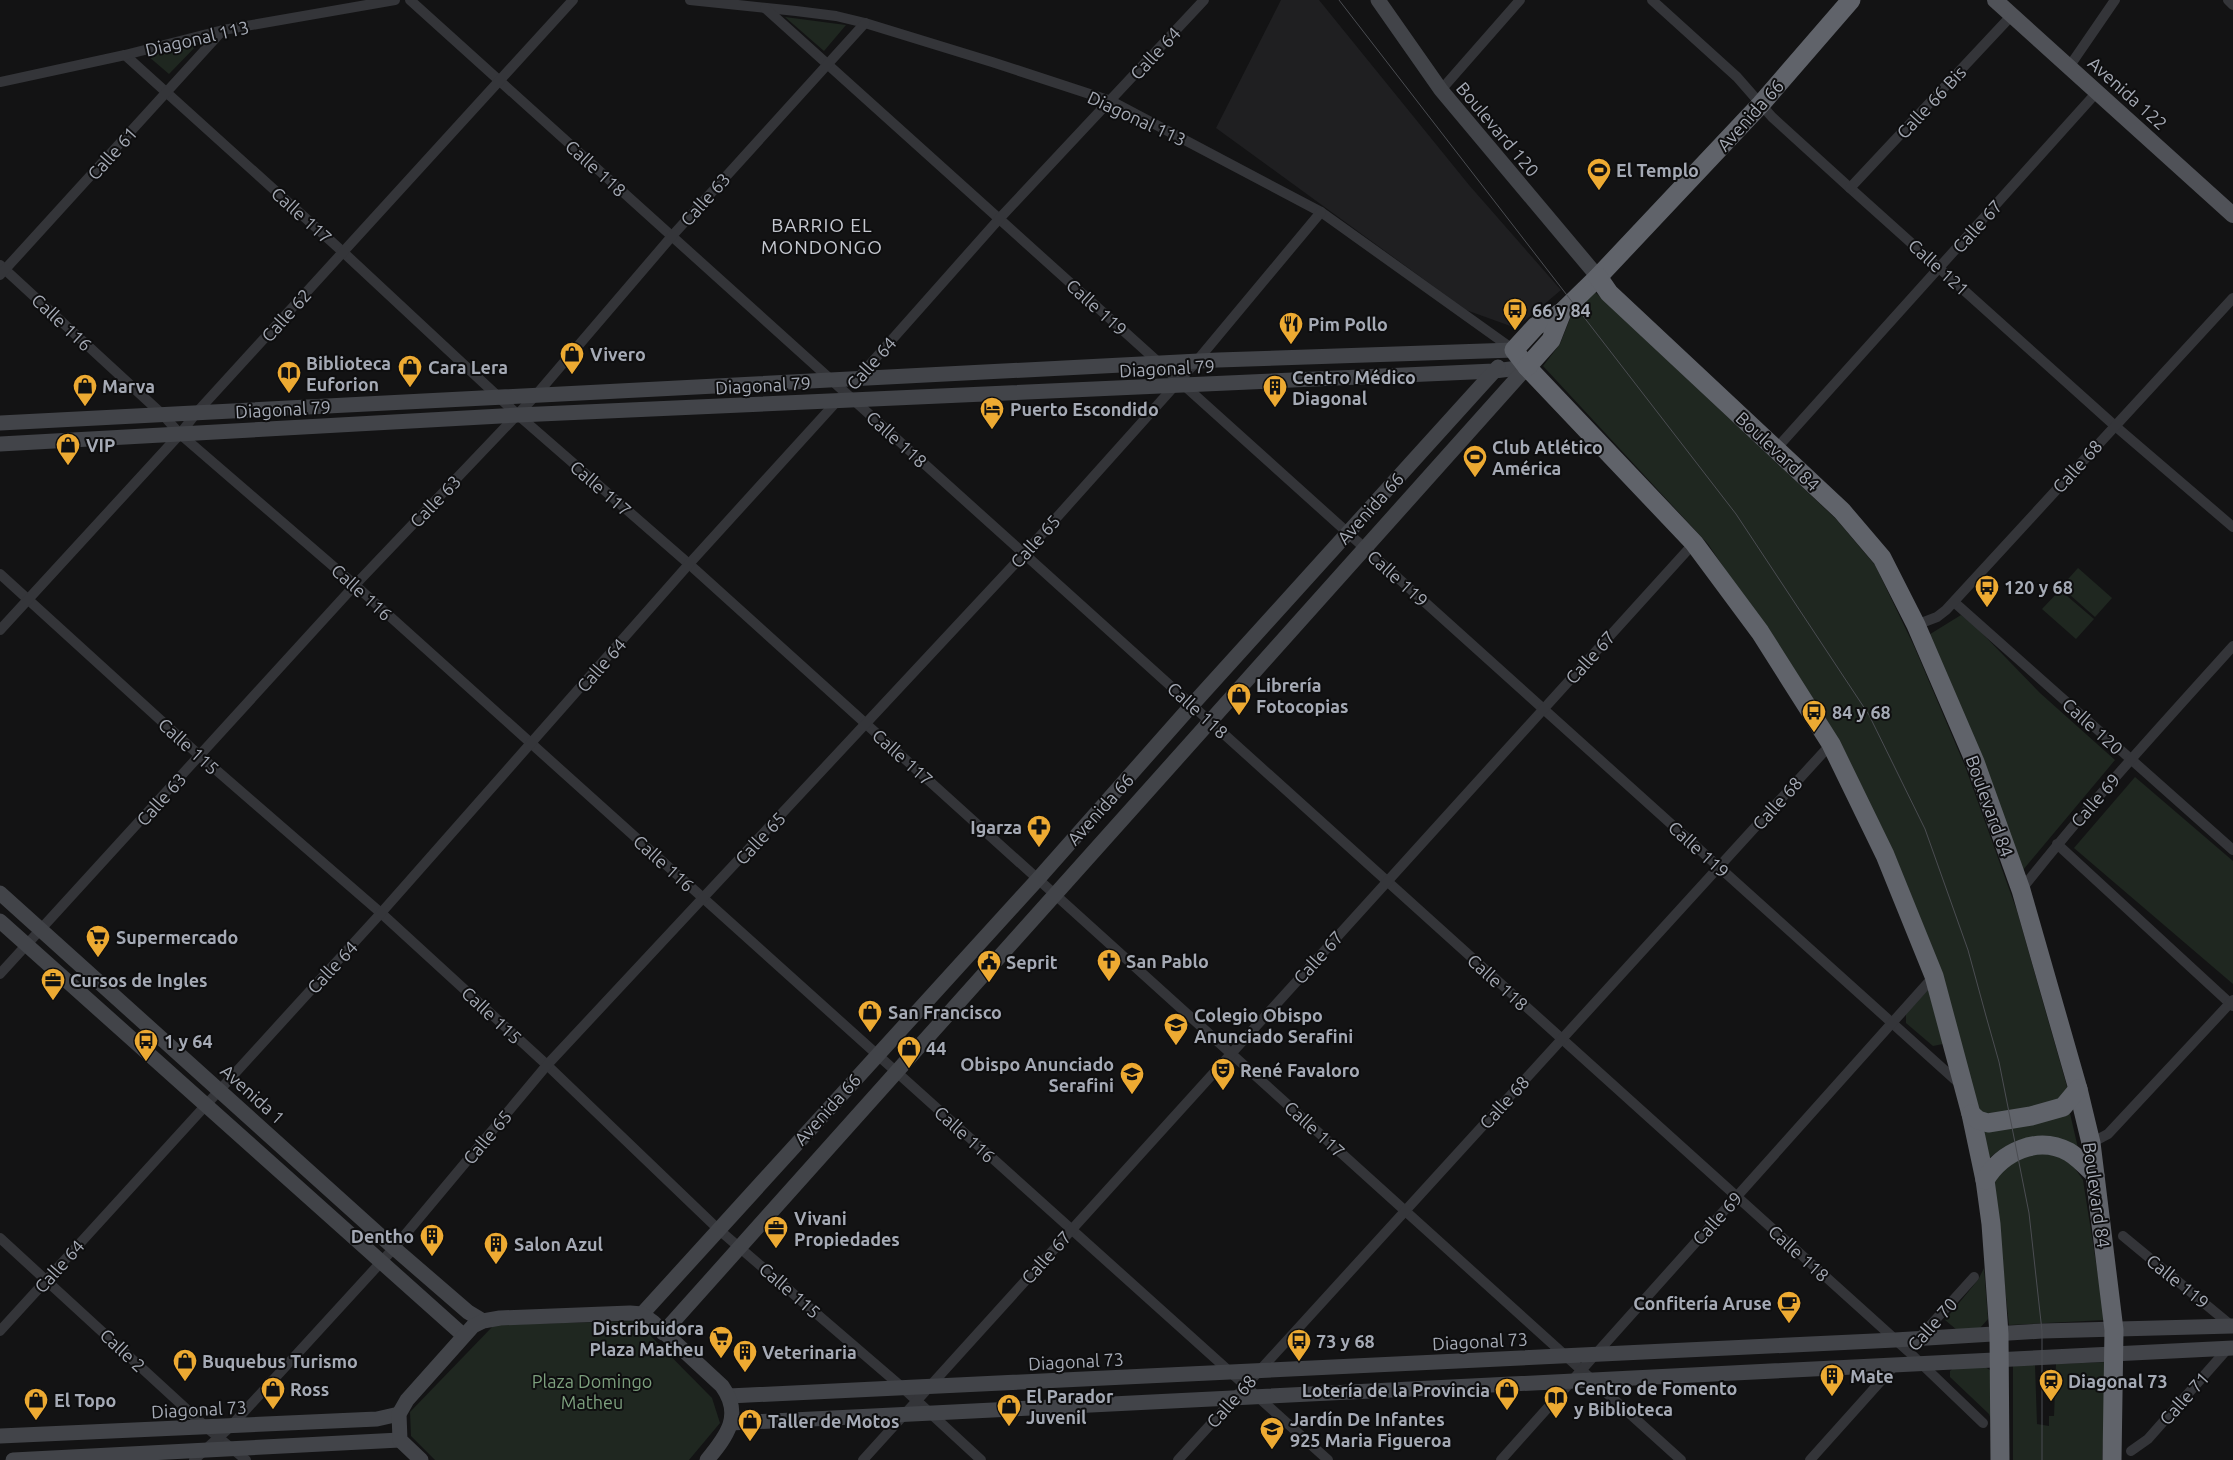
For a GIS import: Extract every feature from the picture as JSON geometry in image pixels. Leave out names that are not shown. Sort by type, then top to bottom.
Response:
[{"type":"highway","name":"Avenida 66","points":[[1514,350],[1536,326],[1562,312],[1598,277],[1761,104],[1851,0]]},
{"type":"highway","name":"Boulevard 84","points":[[1598,277],[1608,293],[1842,511],[1864,535],[1882,558],[1916,624],[1975,762],[2021,890],[2078,1089],[2095,1176],[2114,1330],[2112,1460]]},
{"type":"highway","name":"Avenida 66","points":[[1527,367],[1551,340],[1562,312]]},
{"type":"highway","name":"Diagonal 113","points":[[1514,350],[1527,367]]},
{"type":"highway","points":[[1527,367],[1694,543],[1760,632],[1831,744],[1885,856],[1934,976],[1971,1114],[1985,1180],[1992,1233],[2000,1360],[2000,1460]]},
{"type":"highway","points":[[1971,1114],[1978,1120],[1988,1123],[2031,1116],[2063,1107],[2078,1089]]},
{"type":"highway","points":[[1985,1180],[1992,1168],[2002,1158],[2017,1150],[2036,1145],[2055,1147],[2067,1151],[2095,1176]]},
{"type":"main road","name":"Boulevard 120","points":[[1378,0],[1441,90],[1598,277]]},
{"type":"main road","name":"Avenida 122","points":[[1995,0],[2233,215]]},
{"type":"main road","name":"Diagonal 79","points":[[0,423],[1160,363],[1514,350]]},
{"type":"main road","name":"Avenida 66","points":[[642,1314],[876,1054],[1038,879],[1192,705],[1514,350]]},
{"type":"main road","name":"Diagonal 79","points":[[0,444],[846,398],[1494,371],[1527,367]]},
{"type":"main road","name":"Avenida 66","points":[[663,1333],[1056,896],[1527,367]]},
{"type":"main road","name":"Avenida 1","points":[[0,893],[394,1248],[468,1312],[482,1321]]},
{"type":"main road","points":[[0,921],[463,1335]]},
{"type":"main road","points":[[421,1460],[400,1440],[399,1414],[407,1400],[473,1326],[482,1321],[500,1318],[642,1314],[722,1386],[729,1396],[731,1423],[725,1440],[707,1460]]},
{"type":"main road","name":"Diagonal 73","points":[[729,1396],[928,1388],[1918,1339],[2042,1331],[2233,1326]]},
{"type":"main road","points":[[731,1423],[2114,1355],[2231,1347]]},
{"type":"main road","name":"Diagonal 73","points":[[0,1436],[218,1430],[377,1419],[399,1414]]},
{"type":"main road","points":[[13,1460],[199,1455],[234,1449],[400,1440]]},
{"type":"street","name":"Diagonal 113","points":[[0,82],[125,55],[223,30],[395,0]]},
{"type":"street","name":"Calle 118","points":[[410,0],[831,380],[846,398],[1024,554],[1896,1340],[1983,1423]]},
{"type":"street","name":"Calle 62","points":[[0,630],[573,0]]},
{"type":"street","name":"Diagonal 113","points":[[690,0],[836,16],[865,23],[992,62],[1111,102],[1321,212],[1514,350]]},
{"type":"street","name":"Calle 64","points":[[0,1331],[381,913],[689,564],[846,398],[858,379],[999,219],[1111,102],[1204,0]]},
{"type":"street","points":[[1441,90],[1520,0]]},
{"type":"street","name":"Calle 121","points":[[1652,0],[1737,77],[1772,117],[1850,188],[2114,425],[2233,527]]},
{"type":"street","points":[[2069,67],[2115,0]]},
{"type":"street","points":[[2228,0],[2233,5]]},
{"type":"street","name":"Calle 119","points":[[765,8],[1160,363],[1180,384],[1964,1087]]},
{"type":"street","name":"Calle 66 Bis","points":[[1850,188],[2012,15]]},
{"type":"street","name":"Calle 63","points":[[0,974],[355,585],[518,415],[672,236],[865,23]]},
{"type":"street","name":"Calle 61","points":[[2,270],[223,30]]},
{"type":"street","name":"Calle 117","points":[[125,55],[343,252],[518,415],[689,564],[1681,1460]]},
{"type":"street","name":"Calle 67","points":[[1776,449],[2097,92]]},
{"type":"street","name":"Calle 65","points":[[199,1455],[218,1430],[394,1248],[547,1065],[704,899],[1180,384],[1196,362],[1321,212]]},
{"type":"street","name":"Calle 116","points":[[2,270],[163,414],[180,434],[355,585],[1328,1460]]},
{"type":"street","name":"Calle 68","points":[[1916,624],[1937,617],[1954,602],[2114,425],[2233,298]]},
{"type":"street","name":"Calle 67","points":[[863,1460],[1694,543]]},
{"type":"street","name":"Calle 115","points":[[0,574],[200,756],[381,913],[547,1065],[718,1229],[903,1388],[981,1460]]},
{"type":"street","name":"Calle 120","points":[[1954,602],[2233,850]]},
{"type":"street","name":"Calle 69","points":[[2021,890],[2057,844],[2233,646]]},
{"type":"street","name":"Calle 68","points":[[1178,1460],[1831,744]]},
{"type":"street","points":[[2057,844],[2232,1003],[2108,1134],[2090,1143]]},
{"type":"street","name":"Calle 69","points":[[1500,1460],[1934,976]]},
{"type":"street","name":"Calle 119","points":[[2123,1236],[2233,1326]]},
{"type":"street","name":"Calle 2","points":[[0,1238],[218,1430],[246,1460]]},
{"type":"street","name":"Calle 70","points":[[1810,1460],[1974,1277]]},
{"type":"street","name":"Calle 71","points":[[2132,1451],[2148,1439],[2231,1347]]},
{"type":"shaded area","points":[[1281,0],[1319,0],[1469,185],[1561,290],[1516,328],[1466,310],[1216,128]]},
{"type":"green space","points":[[785,17],[846,25],[824,51]]},
{"type":"green space","points":[[199,43],[169,74],[148,56]]},
{"type":"green space","points":[[1595,292],[1836,519],[1875,565],[1914,646],[1965,766],[2017,911],[2068,1090],[2066,1100],[1995,1118],[1979,1111],[1837,738],[1829,724],[1708,544],[1543,366],[1560,344],[1571,316]]},
{"type":"green space","points":[[2078,568],[2112,598],[2095,617],[2061,587]]},
{"type":"green space","points":[[2060,590],[2094,619],[2076,639],[2042,609]]},
{"type":"green space","points":[[1961,615],[1975,626],[2040,693],[2115,760],[2023,870],[1927,636]]},
{"type":"green space","points":[[2135,777],[2233,861],[2233,984],[2074,848]]},
{"type":"green space","points":[[1928,989],[1943,1044],[1933,1046],[1906,1023],[1906,1013]]},
{"type":"green space","points":[[2069,1109],[2078,1148],[2051,1140],[2030,1138],[2011,1144],[1987,1160],[1982,1130]]},
{"type":"green space","points":[[2037,1152],[2059,1157],[2069,1163],[2083,1180],[2105,1320],[2009,1325],[2001,1251],[1990,1188],[2001,1167]]},
{"type":"green space","points":[[1984,1268],[1988,1319],[1980,1328],[1957,1330],[1945,1320],[1978,1280]]},
{"type":"green space","name":"Plaza Domingo Matheu","points":[[636,1321],[712,1398],[720,1423],[689,1460],[435,1460],[411,1436],[410,1412],[494,1325]]},
{"type":"green space","points":[[2107,1362],[2102,1460],[2013,1460],[2013,1366],[2035,1365],[2037,1424],[2049,1426],[2049,1416],[2054,1416],[2056,1364]]},
{"type":"green space","points":[[1981,1364],[1991,1371],[1993,1426],[1989,1414],[1950,1377],[1950,1371],[1955,1367]]},
{"type":"tram line","points":[[1339,0],[1736,514],[1869,715],[1925,829],[1968,950],[1999,1062],[2029,1213],[2042,1331],[2042,1460]]},
{"type":"place","name":"El Templo","points":[[1599,191]]},
{"type":"place","name":"66 y 84","points":[[1515,331]]},
{"type":"place","name":"Pim Pollo","points":[[1291,345]]},
{"type":"place","name":"Vivero","points":[[572,375]]},
{"type":"place","name":"Cara Lera","points":[[410,388]]},
{"type":"place","name":"Biblioteca Euforion","points":[[289,394]]},
{"type":"place","name":"Marva","points":[[85,407]]},
{"type":"place","name":"Centro Médico Diagonal","points":[[1275,408]]},
{"type":"place","name":"Puerto Escondido","points":[[992,430]]},
{"type":"place","name":"VIP","points":[[68,466]]},
{"type":"place","name":"Club Atlético América","points":[[1475,478]]},
{"type":"place","name":"120 y 68","points":[[1987,608]]},
{"type":"place","name":"Librería Fotocopias","points":[[1239,716]]},
{"type":"place","name":"84 y 68","points":[[1814,733]]},
{"type":"place","name":"Igarza","points":[[1039,848]]},
{"type":"place","name":"Supermercado","points":[[98,958]]},
{"type":"place","name":"San Pablo","points":[[1109,982]]},
{"type":"place","name":"Seprit","points":[[989,983]]},
{"type":"place","name":"Cursos de Ingles","points":[[53,1001]]},
{"type":"place","name":"San Francisco","points":[[870,1033]]},
{"type":"place","name":"Colegio Obispo Anunciado Serafini","points":[[1176,1046]]},
{"type":"place","name":"1 y 64","points":[[146,1062]]},
{"type":"place","name":"44","points":[[909,1069]]},
{"type":"place","name":"René Favaloro","points":[[1223,1091]]},
{"type":"place","name":"Obispo Anunciado Serafini","points":[[1132,1095]]},
{"type":"place","name":"Vivani Propiedades","points":[[776,1249]]},
{"type":"place","name":"Dentho","points":[[432,1257]]},
{"type":"place","name":"Salon Azul","points":[[496,1265]]},
{"type":"place","name":"Confitería Aruse","points":[[1789,1324]]},
{"type":"place","name":"Distribuidora Plaza Matheu","points":[[721,1359]]},
{"type":"place","name":"73 y 68","points":[[1299,1362]]},
{"type":"place","name":"Veterinaria","points":[[745,1373]]},
{"type":"place","name":"Buquebus Turismo","points":[[185,1382]]},
{"type":"place","name":"Mate","points":[[1832,1397]]},
{"type":"place","name":"Diagonal 73","points":[[2051,1402]]},
{"type":"place","name":"Ross","points":[[273,1410]]},
{"type":"place","name":"Lotería de la Provincia","points":[[1507,1411]]},
{"type":"place","name":"Centro de Fomento y Biblioteca","points":[[1556,1419]]},
{"type":"place","name":"El Topo","points":[[36,1421]]},
{"type":"place","name":"El Parador Juvenil","points":[[1009,1427]]},
{"type":"place","name":"Taller de Motos","points":[[750,1442]]},
{"type":"place","name":"Jardín De Infantes 925 Maria Figueroa","points":[[1272,1450]]},
{"type":"district","name":"BARRIO EL MONDONGO","points":[[822,236]]}]
